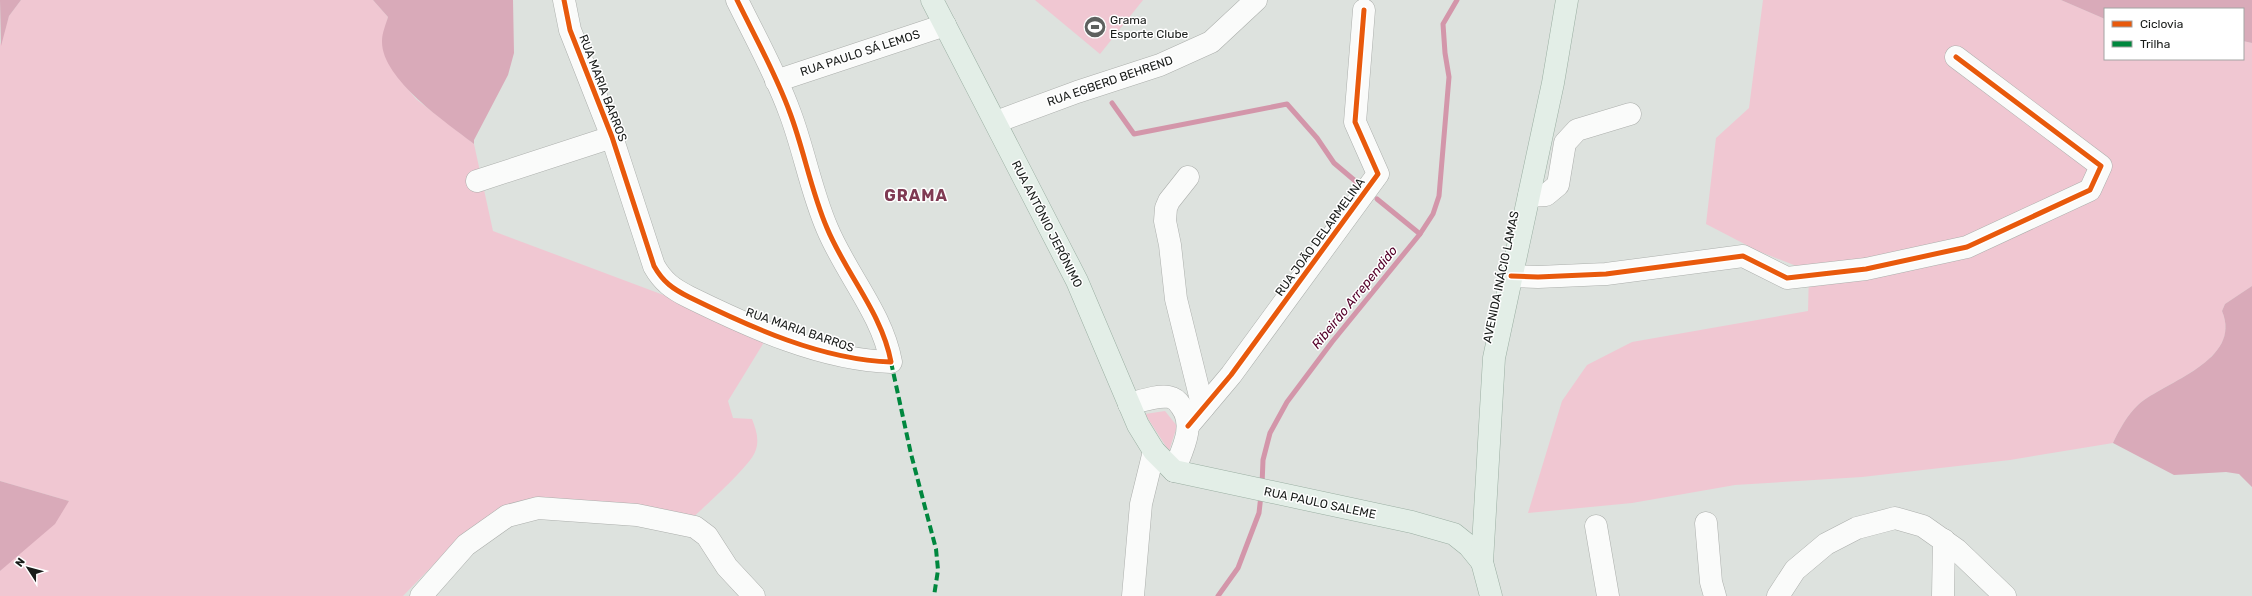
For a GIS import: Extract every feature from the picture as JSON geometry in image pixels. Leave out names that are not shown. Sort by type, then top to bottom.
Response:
[{"type":"main road","name":"RUA ANTÔNIO JERÔNIMO","points":[[932,0],[1077,281],[1138,425],[1154,451]]},
{"type":"main road","name":"AVENIDA INÁCIO LAMAS","points":[[1491,596],[1482,562],[1494,358],[1553,83],[1567,0]]},
{"type":"main road","points":[[1154,451],[1174,470]]},
{"type":"main road","name":"RUA PAULO SALEME","points":[[1174,470],[1273,493],[1412,522],[1454,534],[1469,546],[1482,562]]},
{"type":"street","name":"RUA MARIA BARROS","points":[[564,0],[570,30],[612,137],[654,266],[667,284],[712,308],[775,334],[843,358],[867,362],[891,362],[888,350],[872,312],[841,258],[827,228],[790,112],[737,0]]},
{"type":"street","name":"RUA EGBERD BEHREND","points":[[996,122],[1077,92],[1160,65],[1211,42],[1256,0]]},
{"type":"street","name":"RUA JOÃO DELARMELINA","points":[[1188,426],[1231,375],[1378,174],[1355,122],[1364,10]]},
{"type":"street","name":"RUA PAULO SÁ LEMOS","points":[[776,81],[945,25]]},
{"type":"street","points":[[1512,276],[1538,277],[1606,274],[1743,256],[1787,278],[1866,269],[1967,246],[2090,190],[2101,166],[1956,57]]},
{"type":"street","points":[[1529,196],[1546,195],[1558,186],[1565,143],[1577,130],[1630,114]]},
{"type":"street","points":[[477,181],[612,137]]},
{"type":"street","points":[[1188,177],[1169,201],[1166,208],[1164,221],[1170,245],[1176,300],[1203,408]]},
{"type":"street","points":[[1129,404],[1161,397],[1175,399],[1186,413],[1188,426],[1187,436],[1174,470]]},
{"type":"street","points":[[1133,596],[1141,504],[1154,451]]},
{"type":"street","points":[[421,596],[466,545],[507,516],[538,508],[637,515],[684,523],[703,532],[716,547],[727,567],[754,596]]},
{"type":"street","points":[[1778,596],[1795,570],[1826,544],[1857,528],[1894,518],[1923,526],[1944,540],[1957,550],[2005,596]]},
{"type":"street","points":[[1706,523],[1711,582],[1715,596]]},
{"type":"street","points":[[1596,526],[1608,596]]},
{"type":"street","points":[[1943,596],[1944,540]]},
{"type":"shaded area","points":[[0,0],[21,0],[9,16],[1,46]]},
{"type":"shaded area","points":[[21,0],[373,0],[388,17],[382,41],[388,61],[397,76],[416,99],[474,144],[493,231],[767,334],[766,339],[728,401],[733,418],[752,419],[757,439],[755,452],[744,467],[725,487],[689,521],[509,508],[443,555],[403,596],[0,596],[0,571],[69,501],[0,481],[0,45],[9,16]]},
{"type":"shaded area","points":[[373,0],[513,0],[514,53],[508,75],[474,140],[474,144],[418,99],[392,70],[385,55],[382,41],[383,32],[388,17]]},
{"type":"shaded area","name":"Grama Esporte Clube","points":[[1035,0],[1143,0],[1100,54]]},
{"type":"shaded area","points":[[1763,0],[2061,0],[2104,19],[2104,60],[2244,60],[2244,41],[2252,43],[2252,286],[2225,304],[2222,311],[2226,328],[2222,343],[2212,356],[2198,368],[2150,396],[2138,405],[2124,422],[2113,443],[2010,460],[1862,477],[1735,485],[1632,503],[1528,513],[1562,401],[1587,365],[1632,342],[1808,311],[1809,271],[1758,251],[1706,224],[1716,138],[1749,108]]},
{"type":"shaded area","points":[[2061,0],[2252,0],[2252,43],[2244,41],[2244,8],[2104,8],[2104,19]]},
{"type":"shaded area","points":[[2252,286],[2252,487],[2239,474],[2226,472],[2174,475],[2113,443],[2124,422],[2138,405],[2150,396],[2198,368],[2212,356],[2222,343],[2226,328],[2222,311],[2225,304]]},
{"type":"shaded area","points":[[1165,411],[1177,426],[1169,451],[1145,414]]},
{"type":"shaded area","points":[[0,481],[69,501],[55,524],[0,571]]},
{"type":"waterway","name":"Ribeirão Arrependido","points":[[1262,485],[1263,460],[1270,433],[1287,402],[1332,342],[1420,234],[1433,214],[1439,196],[1449,77],[1445,53],[1443,24],[1457,0]]},
{"type":"waterway","points":[[1112,103],[1134,134],[1287,104],[1317,138],[1334,163],[1360,185]]},
{"type":"waterway","points":[[1377,199],[1420,234]]},
{"type":"waterway","name":"Ribeirão Arrependido","points":[[1218,596],[1238,568],[1259,513],[1261,495]]},
{"type":"marked path","points":[[891,362],[911,454],[936,549],[938,570],[934,596]]},
{"type":"cycle path","points":[[564,0],[570,30],[612,137],[654,266],[665,281],[673,288],[689,297],[737,320],[787,340],[839,355],[865,360],[891,362],[880,327],[872,310],[835,245],[821,214],[795,127],[784,98],[772,70],[737,0]]},
{"type":"cycle path","points":[[1188,426],[1231,375],[1378,174],[1355,122],[1364,10]]},
{"type":"cycle path","points":[[1511,276],[1538,277],[1606,274],[1743,256],[1787,278],[1866,269],[1967,247],[2090,190],[2101,166],[1956,57]]},
{"type":"place","name":"Grama Esporte Clube","points":[[1095,27]]},
{"type":"district","name":"GRAMA","points":[[916,195]]}]
